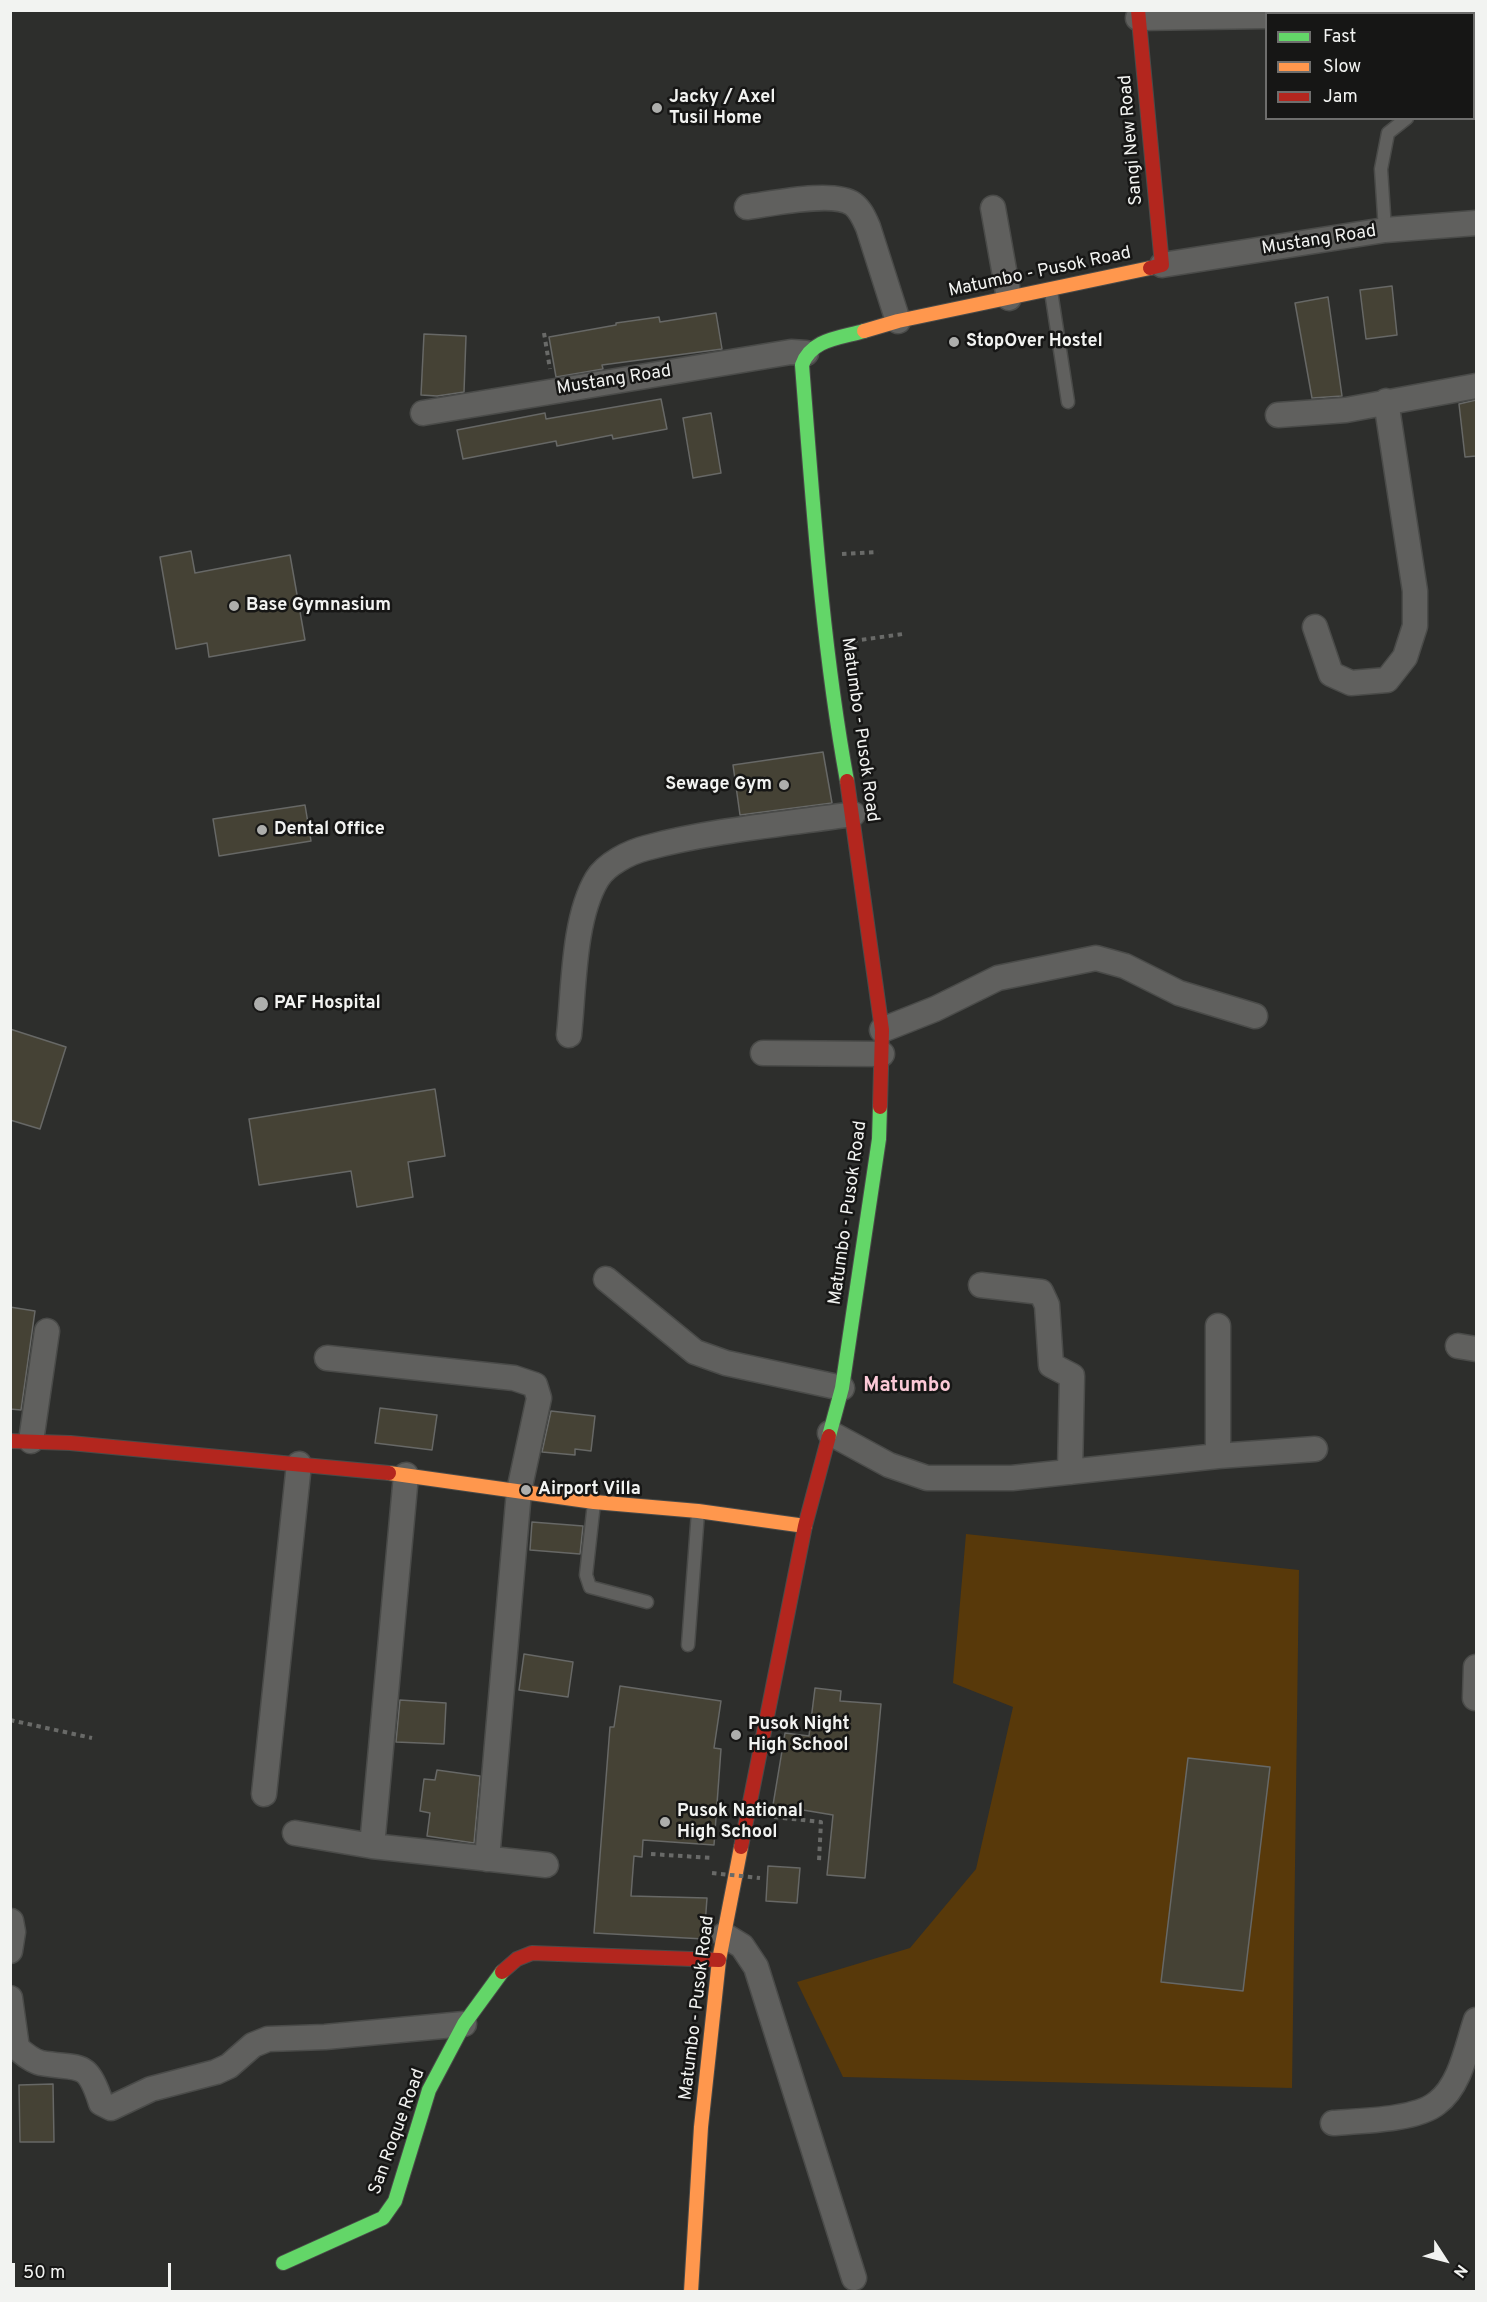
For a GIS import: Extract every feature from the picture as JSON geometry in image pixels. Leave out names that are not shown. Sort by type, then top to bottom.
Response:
[{"type":"street","points":[[1138,14],[1265,16]]},
{"type":"street","name":"Sangi New Road","points":[[1138,14],[1162,265]]},
{"type":"street","points":[[747,207],[829,197],[852,203],[862,214],[868,227],[898,321]]},
{"type":"street","points":[[993,208],[1009,298]]},
{"type":"street","name":"Mustang Road","points":[[1162,265],[1385,230],[1476,223]]},
{"type":"street","name":"Matumbo - Pusok Road","points":[[692,2292],[701,2127],[719,1960],[805,1526],[842,1388],[879,1139],[882,1030],[853,814],[839,737],[817,555],[802,365],[806,353],[817,344],[898,321],[1162,265]]},
{"type":"street","name":"Mustang Road","points":[[423,413],[791,352],[806,353]]},
{"type":"street","points":[[1278,416],[1346,410],[1476,386]]},
{"type":"street","points":[[1316,627],[1331,674],[1350,683],[1387,680],[1405,657],[1415,626],[1415,591],[1386,401]]},
{"type":"street","points":[[569,1035],[580,934],[589,896],[598,877],[611,865],[645,848],[853,814]]},
{"type":"street","points":[[882,1030],[936,1009],[998,978],[1096,958],[1125,966],[1179,993],[1255,1016]]},
{"type":"street","points":[[763,1053],[882,1054]]},
{"type":"street","points":[[606,1279],[695,1352],[726,1363],[842,1388]]},
{"type":"street","points":[[981,1285],[1041,1292],[1047,1305],[1051,1365],[1072,1376],[1070,1472]]},
{"type":"street","points":[[1218,1326],[1218,1456]]},
{"type":"street","points":[[47,1331],[21,1441],[406,1475],[594,1502],[698,1511],[805,1526]]},
{"type":"street","points":[[327,1358],[514,1378],[535,1385],[539,1398],[519,1491],[487,1859]]},
{"type":"street","points":[[830,1433],[889,1465],[927,1478],[1012,1478],[1218,1456],[1315,1449]]},
{"type":"street","points":[[264,1794],[299,1464]]},
{"type":"street","points":[[372,1846],[406,1475]]},
{"type":"street","points":[[1474,1698],[1476,1667]]},
{"type":"street","points":[[295,1833],[372,1846],[546,1865]]},
{"type":"street","points":[[10,1952],[13,1932],[11,1921]]},
{"type":"street","points":[[724,1935],[742,1946],[756,1967],[854,2278]]},
{"type":"street","name":"San Roque Road","points":[[283,2264],[383,2218],[394,2201],[429,2090],[464,2024],[503,1971],[517,1959],[532,1953],[719,1960]]},
{"type":"street","points":[[10,1998],[16,2048],[40,2063],[79,2067],[94,2080],[101,2103],[111,2108],[151,2089],[216,2072],[229,2066],[253,2045],[268,2039],[326,2037],[464,2024]]},
{"type":"street","points":[[1333,2123],[1405,2116],[1437,2104],[1456,2079],[1476,2020]]},
{"type":"lane","points":[[1385,230],[1381,170],[1388,133],[1404,120]]},
{"type":"lane","points":[[1051,289],[1068,402]]},
{"type":"lane","points":[[594,1502],[586,1575],[590,1587],[647,1602]]},
{"type":"lane","points":[[688,1645],[698,1511]]},
{"type":"path","points":[[544,333],[554,391]]},
{"type":"path","points":[[817,555],[878,552]]},
{"type":"path","points":[[829,645],[903,634]]},
{"type":"path","points":[[10,1720],[92,1738]]},
{"type":"path","points":[[770,1827],[771,1817],[821,1821],[819,1861]]},
{"type":"path","points":[[651,1854],[713,1858]]},
{"type":"path","points":[[712,1873],[760,1878]]},
{"type":"shaded area","points":[[966,1534],[1299,1570],[1292,2088],[843,2077],[797,1982],[910,1948],[976,1869],[1013,1707],[953,1683]]},
{"type":"building","points":[[1392,286],[1397,335],[1366,339],[1360,290]]},
{"type":"building","points":[[1328,297],[1342,396],[1312,398],[1295,303]]},
{"type":"building","points":[[716,313],[722,349],[602,365],[603,369],[556,377],[549,337],[616,325],[616,323],[659,317],[660,322]]},
{"type":"building","points":[[424,334],[466,336],[464,392],[437,396],[421,395]]},
{"type":"building","points":[[661,399],[667,429],[613,439],[612,435],[557,446],[556,441],[463,459],[457,430],[545,413],[546,419]]},
{"type":"building","points":[[1476,400],[1476,456],[1465,457],[1459,404]]},
{"type":"building","points":[[711,413],[721,473],[693,478],[683,418]]},
{"type":"building","name":"Base Gymnasium","points":[[191,551],[195,573],[290,555],[305,640],[209,657],[207,643],[176,649],[160,557]]},
{"type":"building","name":"Sewage Gym","points":[[823,752],[832,803],[740,815],[733,765]]},
{"type":"building","name":"Dental Office","points":[[305,805],[311,841],[219,856],[213,819]]},
{"type":"building","points":[[10,1029],[66,1047],[40,1129],[10,1120]]},
{"type":"building","points":[[435,1089],[445,1156],[408,1162],[413,1197],[357,1207],[351,1171],[259,1185],[249,1119]]},
{"type":"building","points":[[10,1307],[35,1311],[21,1410],[10,1409]]},
{"type":"building","points":[[380,1408],[437,1415],[432,1450],[375,1443]]},
{"type":"building","points":[[551,1411],[595,1416],[591,1451],[575,1449],[575,1455],[542,1452]]},
{"type":"building","points":[[532,1522],[583,1526],[580,1554],[530,1550]]},
{"type":"building","points":[[524,1654],[573,1662],[568,1697],[519,1690]]},
{"type":"building","name":"Pusok National High School","points":[[620,1686],[721,1701],[714,1748],[721,1749],[714,1845],[643,1840],[642,1857],[634,1856],[631,1896],[707,1898],[704,1939],[594,1933],[610,1727],[614,1727]]},
{"type":"building","points":[[815,1688],[841,1691],[840,1701],[881,1704],[865,1878],[827,1875],[833,1815],[773,1805],[785,1733],[809,1736]]},
{"type":"building","points":[[400,1700],[446,1703],[444,1744],[396,1742]]},
{"type":"building","points":[[1188,1758],[1270,1767],[1243,1991],[1161,1982]]},
{"type":"building","points":[[437,1770],[480,1776],[474,1843],[427,1836],[430,1813],[420,1811],[424,1779],[435,1780]]},
{"type":"building","points":[[768,1866],[800,1868],[797,1903],[766,1901]]},
{"type":"building","points":[[53,2084],[54,2142],[20,2142],[19,2085]]},
{"type":"traffic: fast","points":[[847,781],[825,626],[814,522],[802,365],[806,356],[819,345],[864,331]]},
{"type":"traffic: fast","points":[[829,1436],[842,1388],[879,1139],[880,1107]]},
{"type":"traffic: fast","points":[[283,2263],[383,2218],[395,2201],[429,2090],[464,2024],[502,1972]]},
{"type":"traffic: slow","points":[[864,331],[898,321],[1150,268]]},
{"type":"traffic: slow","points":[[389,1473],[594,1502],[698,1511],[805,1526]]},
{"type":"traffic: slow","points":[[691,2292],[701,2127],[719,1960],[741,1847]]},
{"type":"traffic: jam","points":[[1138,10],[1162,265],[1150,268]]},
{"type":"traffic: jam","points":[[847,781],[882,1030],[880,1107]]},
{"type":"traffic: jam","points":[[741,1847],[805,1526],[829,1436]]},
{"type":"traffic: jam","points":[[10,1441],[70,1443],[389,1473]]},
{"type":"traffic: jam","points":[[502,1972],[517,1959],[532,1953],[719,1960]]},
{"type":"place","name":"Jacky / Axel Tusil Home","points":[[657,108]]},
{"type":"place","name":"StopOver Hostel","points":[[954,342]]},
{"type":"place","name":"Base Gymnasium","points":[[234,606]]},
{"type":"place","name":"Sewage Gym","points":[[784,785]]},
{"type":"place","name":"Dental Office","points":[[262,830]]},
{"type":"place","name":"PAF Hospital","points":[[261,1004]]},
{"type":"place","name":"Airport Villa","points":[[526,1490]]},
{"type":"place","name":"Pusok Night High School","points":[[736,1735]]},
{"type":"place","name":"Pusok National High School","points":[[665,1822]]},
{"type":"district","name":"Matumbo","points":[[907,1387]]}]
